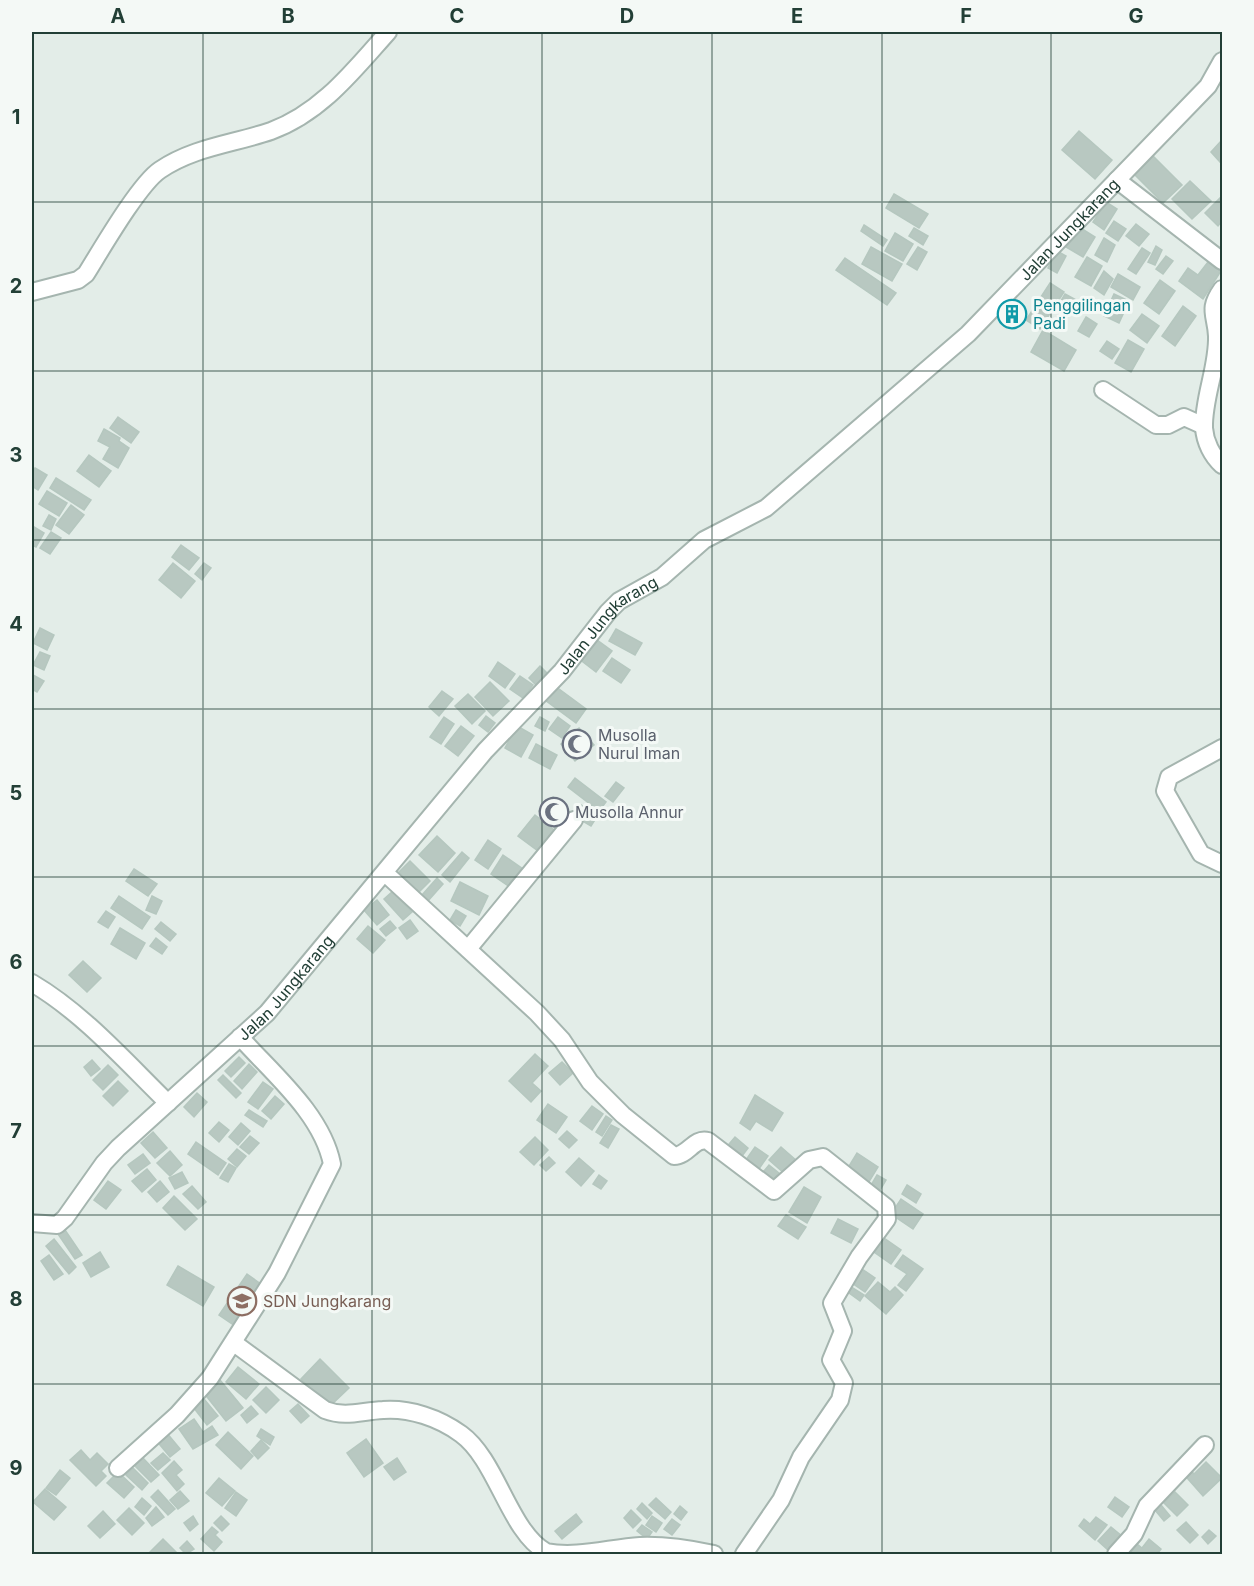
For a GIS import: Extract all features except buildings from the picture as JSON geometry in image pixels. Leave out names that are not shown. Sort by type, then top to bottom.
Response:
[{"type":"street","points":[[32,292],[78,280],[86,274],[158,171],[178,159],[214,145],[271,131],[300,117],[327,98],[388,32]]},
{"type":"street","name":"Jalan Jungkarang","points":[[32,1223],[57,1225],[65,1218],[104,1163],[240,1037],[296,980],[485,751],[562,670],[619,601],[662,577],[704,540],[766,508],[976,326],[1208,86],[1222,61]]},
{"type":"street","points":[[1118,180],[1222,261]]},
{"type":"street","points":[[1222,289],[1212,310],[1217,334],[1216,355],[1204,426],[1211,450],[1222,465]]},
{"type":"street","points":[[1103,390],[1155,425],[1168,425],[1184,417],[1204,426]]},
{"type":"street","points":[[1222,748],[1170,777],[1165,790],[1192,842],[1202,854],[1222,864]]},
{"type":"street","points":[[468,949],[574,820]]},
{"type":"street","points":[[385,873],[537,1013],[562,1040],[590,1082],[623,1114],[674,1156],[681,1155],[698,1141],[708,1141],[774,1191],[809,1160],[823,1157],[886,1207],[887,1219],[832,1303],[843,1331],[831,1360],[844,1383],[840,1400],[801,1457],[788,1487],[744,1554]]},
{"type":"street","points":[[32,983],[48,992],[91,1028],[168,1103]]},
{"type":"street","points":[[118,1468],[177,1415],[210,1378],[277,1273],[332,1164],[328,1145],[308,1112],[240,1037]]},
{"type":"street","points":[[234,1343],[325,1410],[338,1415],[351,1415],[400,1409],[418,1413],[460,1434],[474,1446],[527,1533],[546,1552],[581,1553],[642,1546],[714,1554]]},
{"type":"street","points":[[1116,1554],[1134,1533],[1147,1506],[1205,1445]]},
{"type":"place","name":"Penggilingan Padi","points":[[1012,314]]},
{"type":"place","name":"Musolla Nurul Iman","points":[[577,744]]},
{"type":"place","name":"Musolla Annur","points":[[554,812]]},
{"type":"place","name":"SDN Jungkarang","points":[[242,1301]]}]
